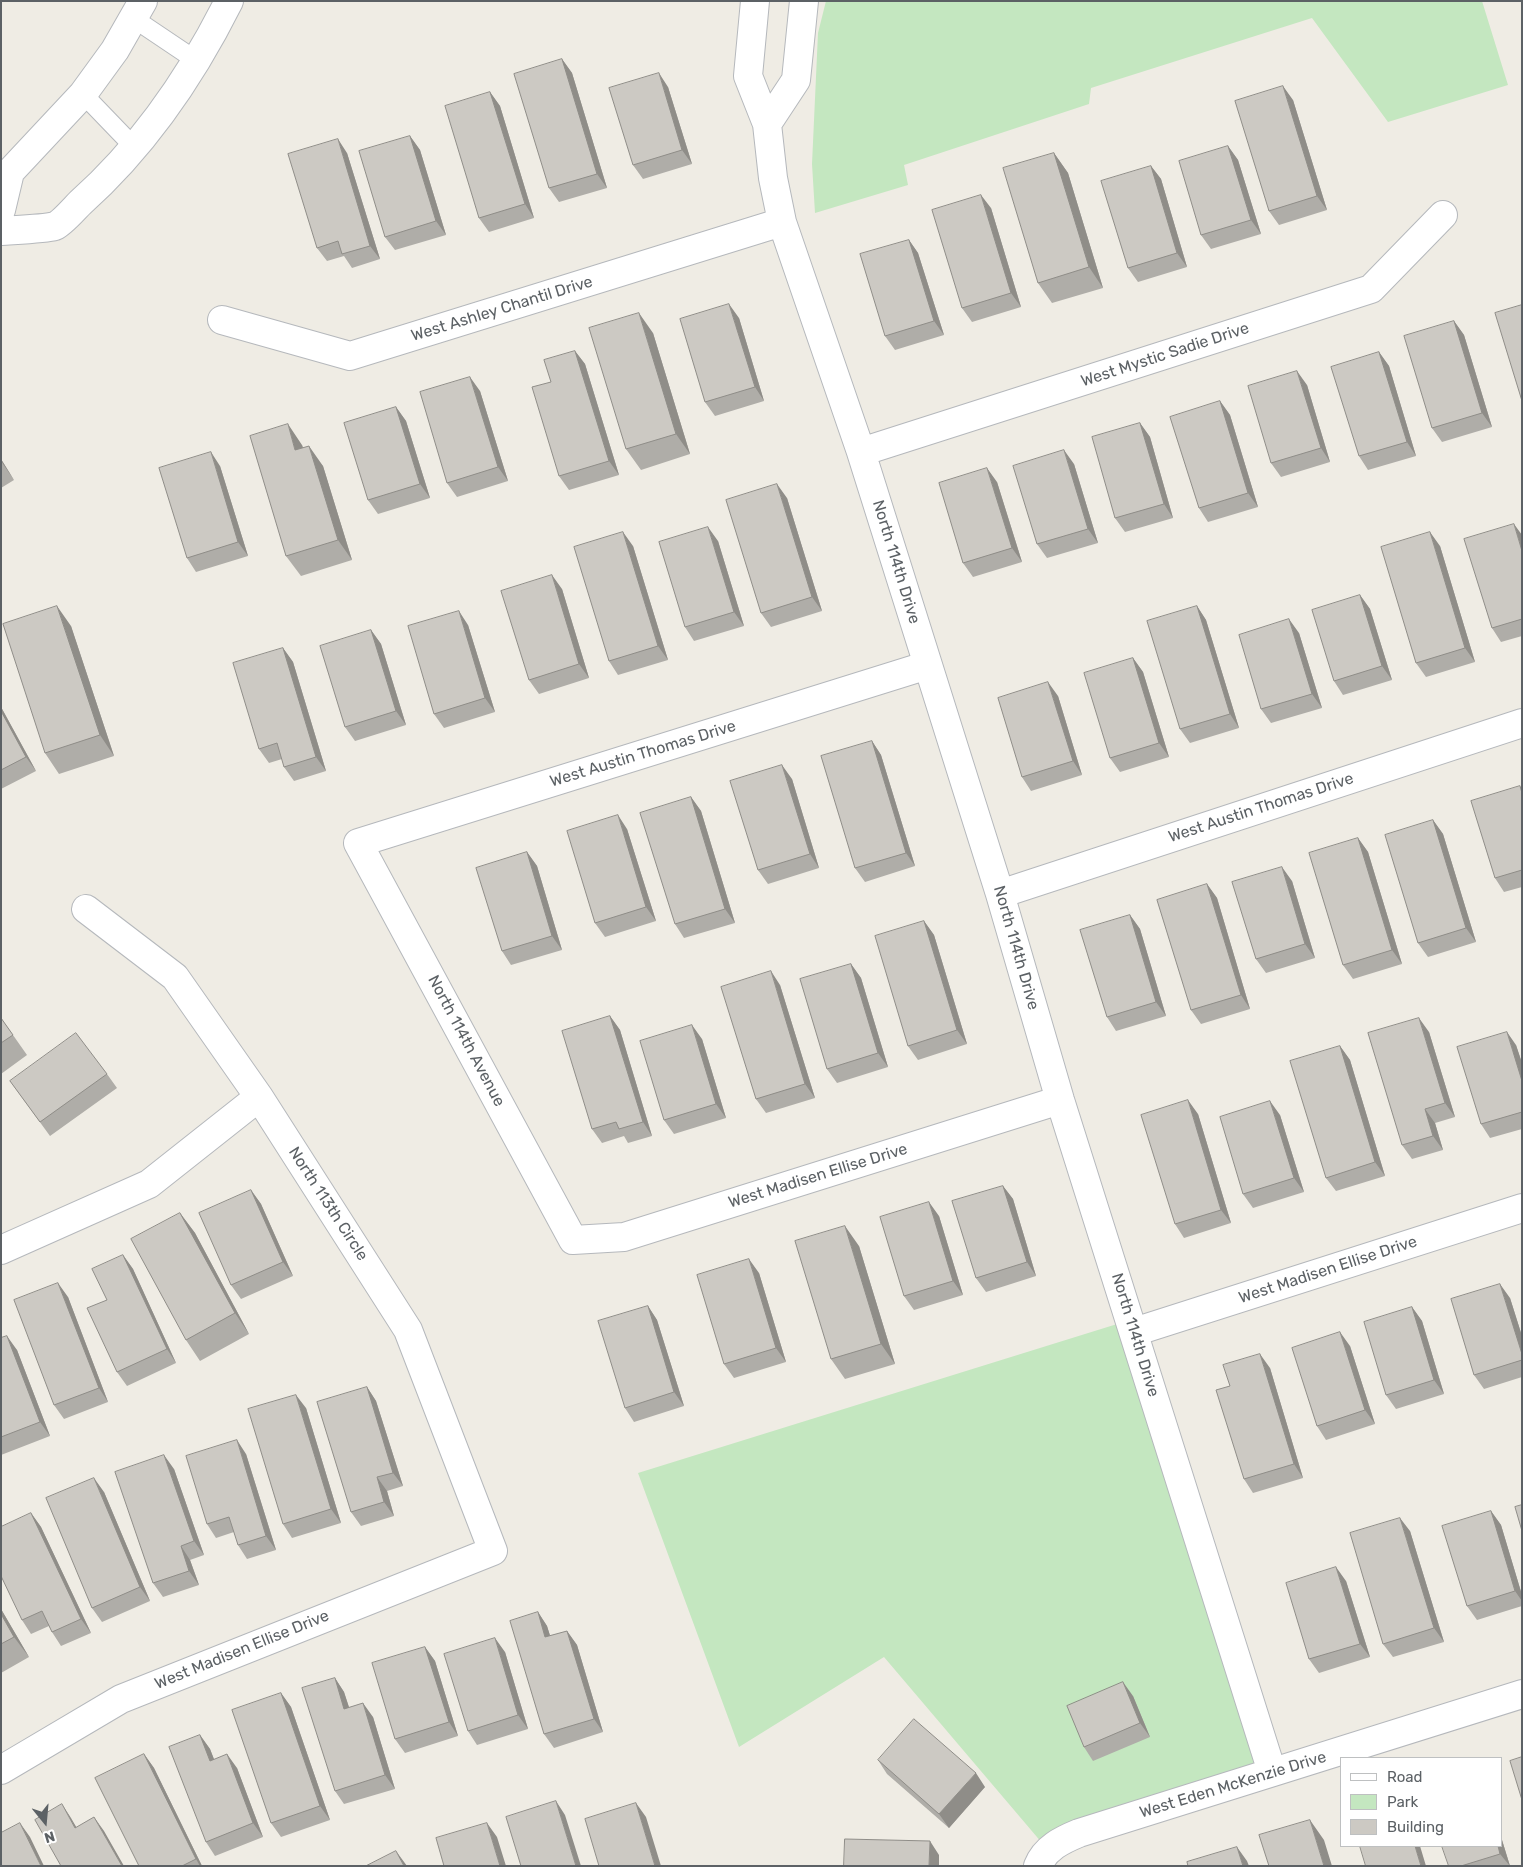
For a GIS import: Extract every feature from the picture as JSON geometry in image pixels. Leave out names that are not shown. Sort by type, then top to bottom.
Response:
[{"type":"street","points":[[1,231],[55,226],[105,181],[135,148],[171,102],[197,61],[229,1]]},
{"type":"street","name":"North 114th Drive","points":[[754,1],[748,76],[767,124],[773,178],[782,222],[861,452],[1000,894],[1060,1100],[1272,1772]]},
{"type":"street","points":[[767,124],[796,80],[804,1]]},
{"type":"street","points":[[1,210],[10,172],[84,94],[115,50],[138,10]]},
{"type":"street","name":"West Mystic Sadie Drive","points":[[861,452],[1371,289],[1442,215]]},
{"type":"street","name":"West Ashley Chantil Drive","points":[[222,320],[350,356],[782,222]]},
{"type":"street","name":"West Austin Thomas Drive","points":[[358,843],[928,665]]},
{"type":"street","name":"West Austin Thomas Drive","points":[[1000,894],[1522,723]]},
{"type":"street","name":"North 114th Avenue","points":[[358,843],[573,1240]]},
{"type":"street","name":"North 113th Circle","points":[[86,909],[175,977],[259,1097],[408,1330],[493,1551]]},
{"type":"street","points":[[1,1250],[149,1184],[259,1097]]},
{"type":"street","name":"West Madisen Ellise Drive","points":[[573,1240],[624,1237],[1060,1100]]},
{"type":"street","name":"West Madisen Ellise Drive","points":[[1134,1332],[1522,1208]]},
{"type":"street","name":"West Madisen Ellise Drive","points":[[1,1770],[121,1698],[493,1551]]},
{"type":"street","name":"West Eden McKenzie Drive","points":[[1038,1864],[1048,1850],[1063,1840],[1079,1833],[1522,1694]]},
{"type":"lane","points":[[138,10],[197,61]]},
{"type":"lane","points":[[84,94],[135,148]]},
{"type":"green space","points":[[826,1],[1482,1],[1508,85],[1388,122],[1312,18],[1091,88],[1089,104],[904,165],[908,185],[815,213],[812,164],[818,33]]},
{"type":"green space","points":[[1130,1320],[1272,1772],[1048,1850],[884,1657],[739,1747],[638,1473]]},
{"type":"building","points":[[562,59],[597,174],[549,188],[514,74]]},
{"type":"building","points":[[659,73],[682,150],[633,165],[609,88]]},
{"type":"building","points":[[1283,86],[1317,196],[1269,211],[1235,101]]},
{"type":"building","points":[[490,92],[525,204],[479,218],[445,106]]},
{"type":"building","points":[[410,136],[436,221],[385,237],[359,151]]},
{"type":"building","points":[[338,139],[370,246],[342,254],[338,241],[317,248],[288,154]]},
{"type":"building","points":[[1228,146],[1251,220],[1201,235],[1179,161]]},
{"type":"building","points":[[1054,153],[1089,267],[1038,283],[1003,168]]},
{"type":"building","points":[[1151,166],[1177,253],[1128,268],[1101,181]]},
{"type":"building","points":[[981,195],[1011,293],[962,308],[932,210]]},
{"type":"building","points":[[909,240],[934,321],[885,336],[860,254]]},
{"type":"building","points":[[729,304],[755,387],[705,402],[680,319]]},
{"type":"building","points":[[1522,305],[1522,401],[1495,313]]},
{"type":"building","points":[[639,313],[676,434],[626,449],[589,328]]},
{"type":"building","points":[[1454,321],[1482,413],[1432,428],[1404,336]]},
{"type":"building","points":[[575,351],[609,461],[559,476],[532,387],[551,382],[544,360]]},
{"type":"building","points":[[1379,352],[1407,442],[1359,456],[1331,367]]},
{"type":"building","points":[[1297,371],[1321,448],[1271,463],[1248,386]]},
{"type":"building","points":[[470,377],[498,467],[447,483],[420,392]]},
{"type":"building","points":[[1220,401],[1248,493],[1199,508],[1170,417]]},
{"type":"building","points":[[396,407],[420,484],[368,500],[344,423]]},
{"type":"building","points":[[1140,423],[1164,504],[1115,518],[1092,437]]},
{"type":"building","points":[[288,424],[295,450],[309,446],[338,540],[286,556],[250,436]]},
{"type":"building","points":[[1064,450],[1088,529],[1037,544],[1013,466]]},
{"type":"building","points":[[211,452],[238,542],[187,558],[159,468]]},
{"type":"building","points":[[987,468],[1012,548],[963,563],[939,483]]},
{"type":"building","points":[[777,484],[812,597],[761,613],[726,500]]},
{"type":"building","points":[[1514,524],[1522,551],[1522,619],[1492,628],[1464,539]]},
{"type":"building","points":[[708,527],[734,612],[685,627],[659,542]]},
{"type":"building","points":[[623,532],[658,646],[609,661],[574,547]]},
{"type":"building","points":[[1430,532],[1465,648],[1416,663],[1381,547]]},
{"type":"building","points":[[552,575],[579,664],[529,680],[501,591]]},
{"type":"building","points":[[1360,595],[1382,666],[1334,681],[1312,610]]},
{"type":"building","points":[[57,606],[100,735],[45,753],[3,624]]},
{"type":"building","points":[[1197,606],[1230,714],[1180,729],[1147,621]]},
{"type":"building","points":[[459,611],[485,698],[434,714],[408,626]]},
{"type":"building","points":[[1289,619],[1312,694],[1261,709],[1239,635]]},
{"type":"building","points":[[371,630],[396,711],[345,727],[320,646]]},
{"type":"building","points":[[283,648],[316,757],[284,767],[277,743],[259,749],[233,663]]},
{"type":"building","points":[[1133,658],[1159,743],[1110,758],[1084,673]]},
{"type":"building","points":[[1048,682],[1073,761],[1022,777],[998,698]]},
{"type":"building","points":[[1,711],[26,757],[1,770]]},
{"type":"building","points":[[872,741],[906,853],[855,868],[821,756]]},
{"type":"building","points":[[782,765],[810,854],[758,870],[730,781]]},
{"type":"building","points":[[1520,786],[1522,793],[1522,870],[1495,878],[1471,801]]},
{"type":"building","points":[[691,797],[725,909],[675,924],[640,813]]},
{"type":"building","points":[[618,815],[646,907],[595,923],[567,831]]},
{"type":"building","points":[[1433,820],[1466,928],[1418,943],[1385,835]]},
{"type":"building","points":[[1358,838],[1392,950],[1343,965],[1309,853]]},
{"type":"building","points":[[527,852],[552,936],[502,951],[476,868]]},
{"type":"building","points":[[1282,867],[1305,944],[1256,959],[1232,882]]},
{"type":"building","points":[[1207,884],[1241,995],[1191,1010],[1157,900]]},
{"type":"building","points":[[1130,915],[1156,1002],[1107,1017],[1080,930]]},
{"type":"building","points":[[924,921],[957,1030],[908,1046],[875,936]]},
{"type":"building","points":[[851,964],[878,1053],[827,1069],[800,979]]},
{"type":"building","points":[[771,971],[805,1084],[756,1099],[721,987]]},
{"type":"building","points":[[610,1016],[643,1122],[619,1129],[616,1122],[592,1129],[562,1031]]},
{"type":"building","points":[[1,1018],[13,1035],[1,1043]]},
{"type":"building","points":[[1419,1018],[1445,1103],[1425,1109],[1433,1136],[1402,1145],[1368,1033]]},
{"type":"building","points":[[692,1025],[716,1104],[664,1120],[640,1041]]},
{"type":"building","points":[[1507,1032],[1522,1081],[1522,1112],[1481,1124],[1457,1047]]},
{"type":"building","points":[[76,1033],[107,1074],[40,1122],[10,1081]]},
{"type":"building","points":[[1340,1046],[1375,1162],[1326,1178],[1290,1061]]},
{"type":"building","points":[[1188,1100],[1221,1210],[1175,1224],[1141,1115]]},
{"type":"building","points":[[1270,1101],[1294,1178],[1243,1194],[1220,1117]]},
{"type":"building","points":[[1003,1186],[1027,1262],[976,1278],[952,1201]]},
{"type":"building","points":[[251,1190],[283,1262],[231,1285],[199,1213]]},
{"type":"building","points":[[929,1202],[953,1281],[904,1296],[880,1217]]},
{"type":"building","points":[[180,1213],[235,1313],[186,1340],[131,1239]]},
{"type":"building","points":[[845,1226],[881,1344],[831,1359],[795,1241]]},
{"type":"building","points":[[123,1255],[167,1349],[117,1372],[87,1308],[107,1300],[92,1269]]},
{"type":"building","points":[[749,1259],[776,1348],[724,1364],[697,1275]]},
{"type":"building","points":[[58,1283],[99,1388],[54,1405],[14,1300]]},
{"type":"building","points":[[1500,1284],[1522,1354],[1522,1360],[1474,1375],[1451,1299]]},
{"type":"building","points":[[648,1306],[674,1392],[625,1408],[598,1321]]},
{"type":"building","points":[[1412,1307],[1434,1380],[1386,1395],[1364,1322]]},
{"type":"building","points":[[1340,1332],[1365,1410],[1317,1426],[1292,1348]]},
{"type":"building","points":[[7,1336],[40,1422],[1,1437],[1,1338]]},
{"type":"building","points":[[1260,1354],[1294,1464],[1244,1479],[1216,1390],[1230,1386],[1223,1365]]},
{"type":"building","points":[[367,1387],[393,1473],[377,1477],[384,1502],[351,1512],[317,1402]]},
{"type":"building","points":[[296,1395],[331,1509],[283,1524],[248,1409]]},
{"type":"building","points":[[237,1440],[266,1536],[238,1545],[229,1517],[207,1524],[186,1456]]},
{"type":"building","points":[[164,1455],[194,1541],[181,1546],[189,1571],[153,1583],[115,1472]]},
{"type":"building","points":[[94,1478],[140,1587],[92,1608],[46,1498]]},
{"type":"building","points":[[1522,1505],[1522,1531],[1515,1507]]},
{"type":"building","points":[[1491,1511],[1515,1591],[1467,1606],[1442,1526]]},
{"type":"building","points":[[31,1513],[81,1619],[52,1632],[42,1611],[22,1620],[1,1576],[1,1527]]},
{"type":"building","points":[[1400,1518],[1434,1628],[1383,1644],[1350,1533]]},
{"type":"building","points":[[1336,1567],[1360,1644],[1309,1659],[1286,1583]]},
{"type":"building","points":[[538,1612],[545,1637],[567,1631],[594,1719],[544,1734],[510,1621]]},
{"type":"building","points":[[1,1614],[14,1637],[1,1644]]},
{"type":"building","points":[[495,1638],[518,1715],[468,1731],[444,1654]]},
{"type":"building","points":[[425,1647],[449,1722],[395,1739],[372,1663]]},
{"type":"building","points":[[335,1678],[344,1709],[363,1703],[385,1775],[335,1791],[302,1688]]},
{"type":"building","points":[[1123,1682],[1140,1723],[1084,1747],[1067,1706]]},
{"type":"building","points":[[281,1693],[320,1806],[271,1823],[232,1710]]},
{"type":"building","points":[[914,1719],[976,1773],[939,1814],[878,1760]]},
{"type":"building","points":[[200,1735],[210,1761],[227,1754],[253,1823],[206,1842],[169,1747]]},
{"type":"building","points":[[144,1754],[196,1859],[182,1866],[139,1866],[95,1778]]},
{"type":"building","points":[[1522,1757],[1522,1800],[1510,1761]]},
{"type":"building","points":[[556,1801],[576,1866],[521,1866],[506,1817]]},
{"type":"building","points":[[636,1803],[655,1866],[599,1866],[585,1819]]},
{"type":"building","points":[[62,1804],[75,1828],[94,1817],[122,1866],[61,1866],[35,1820]]},
{"type":"building","points":[[1310,1820],[1324,1866],[1269,1866],[1259,1835]]},
{"type":"building","points":[[20,1823],[41,1866],[1,1866],[1,1833]]},
{"type":"building","points":[[487,1823],[500,1866],[444,1866],[436,1838]]},
{"type":"building","points":[[845,1839],[930,1841],[929,1866],[844,1866]]},
{"type":"building","points":[[1237,1847],[1243,1866],[1188,1866],[1187,1862]]},
{"type":"building","points":[[1360,1847],[1415,1847],[1421,1866],[1366,1866]]},
{"type":"building","points":[[1442,1847],[1498,1847],[1500,1854],[1461,1866],[1449,1866]]},
{"type":"building","points":[[396,1851],[404,1866],[366,1866]]}]
